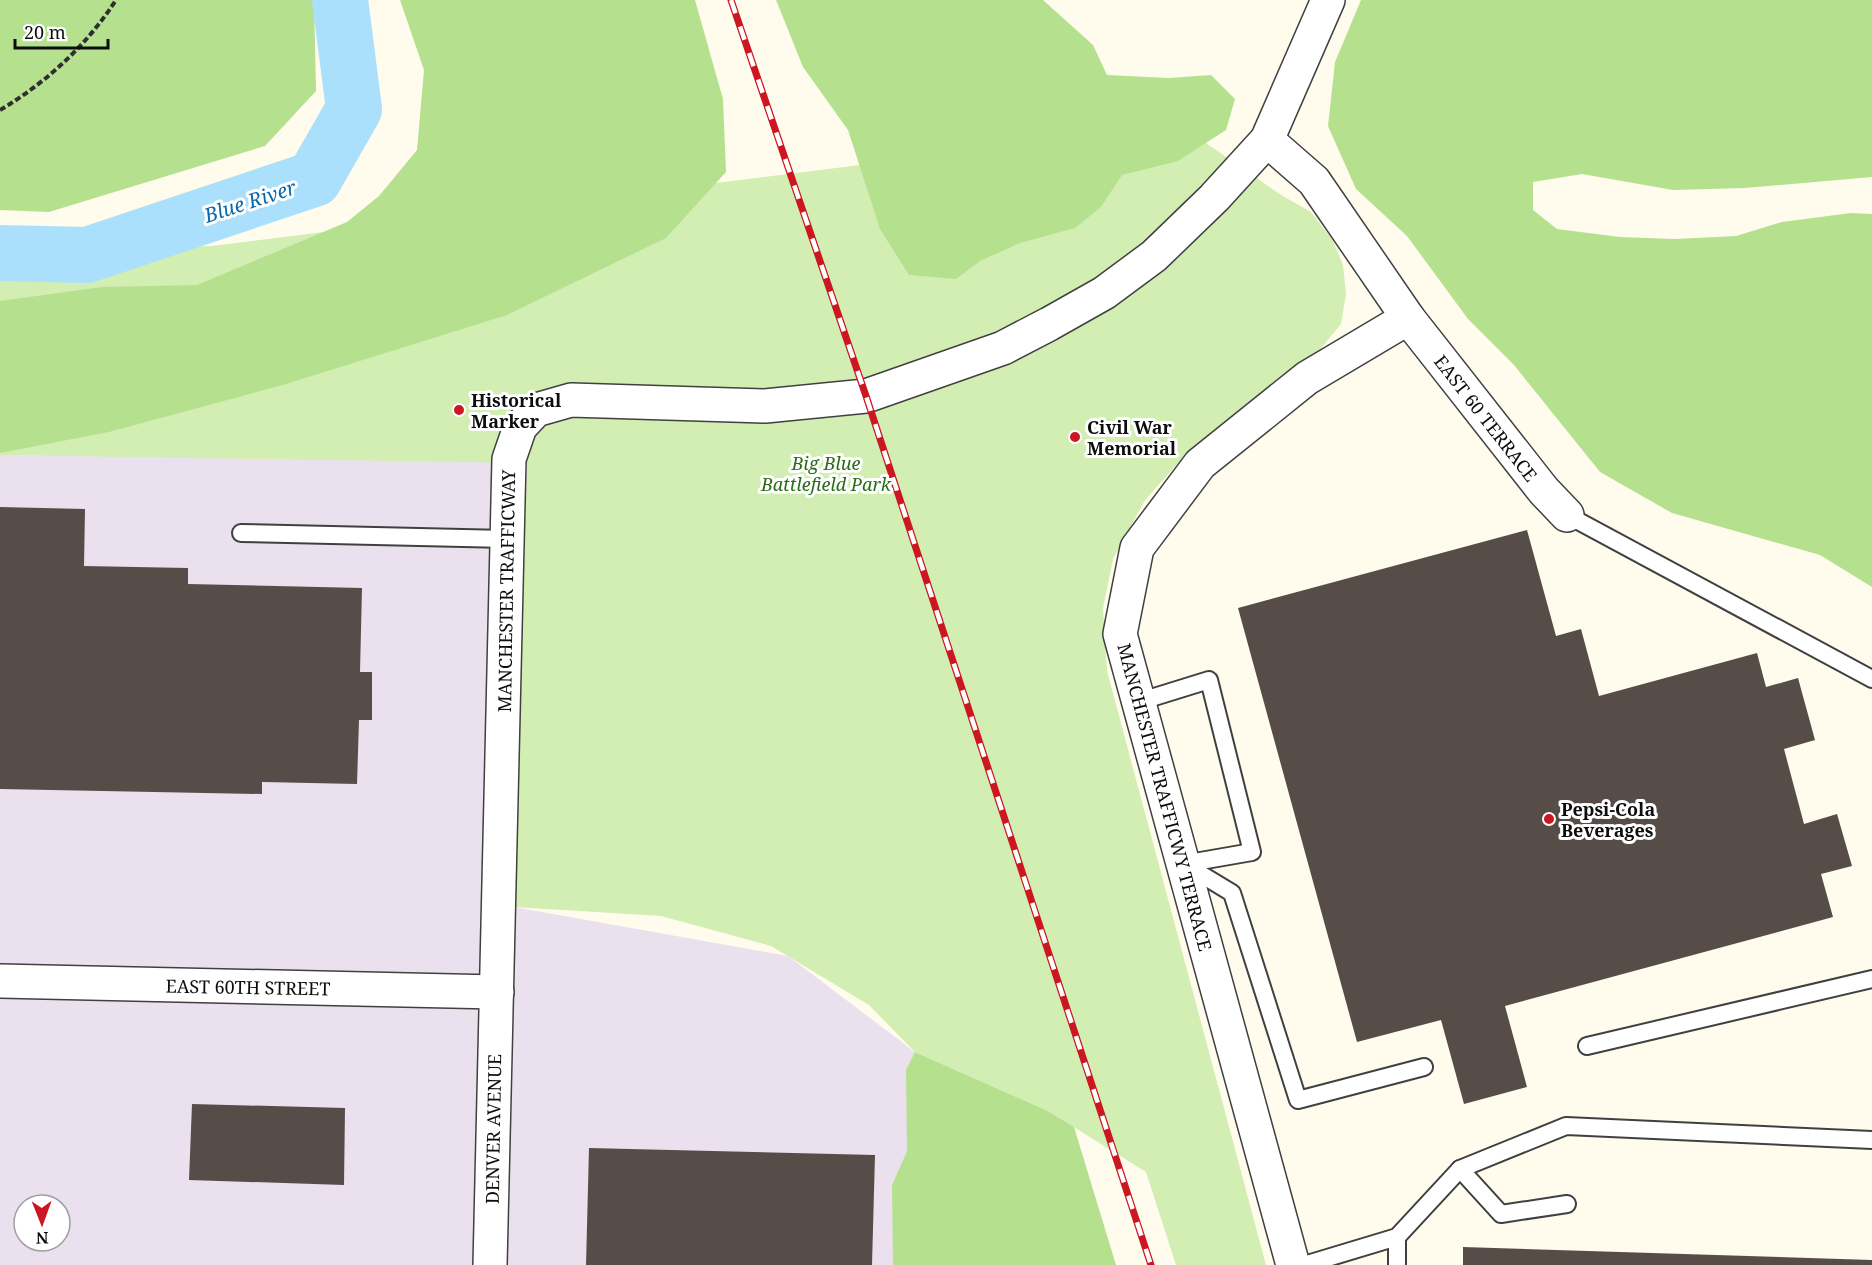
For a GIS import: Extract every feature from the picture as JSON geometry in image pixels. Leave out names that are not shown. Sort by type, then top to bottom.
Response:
[{"type":"street","name":"MANCHESTER TRAFFICWAY","points":[[497,992],[509,459],[520,427],[536,410],[571,400],[765,406],[866,396],[949,369],[1002,348],[1104,292],[1154,256],[1214,198],[1267,140],[1328,0]]},
{"type":"street","points":[[1267,140],[1314,181],[1408,318]]},
{"type":"street","name":"EAST 60 TERRACE","points":[[1408,318],[1544,491],[1567,514]]},
{"type":"street","name":"MANCHESTER TRAFFICWY TERRACE","points":[[1293,1265],[1120,634],[1137,548],[1200,464],[1307,378],[1408,318]]},
{"type":"street","name":"EAST 60TH STREET","points":[[0,981],[497,992]]},
{"type":"street","name":"DENVER AVENUE","points":[[490,1265],[497,992]]},
{"type":"lane","points":[[1567,514],[1872,679]]},
{"type":"lane","points":[[241,533],[507,539]]},
{"type":"lane","points":[[1138,702],[1209,680],[1252,852],[1183,864]]},
{"type":"lane","points":[[1183,864],[1232,893],[1298,1100],[1424,1067]]},
{"type":"lane","points":[[1587,1046],[1872,979]]},
{"type":"lane","points":[[1304,1265],[1396,1237],[1460,1169],[1566,1126],[1872,1140]]},
{"type":"lane","points":[[1460,1169],[1501,1214],[1567,1204]]},
{"type":"lane","points":[[1396,1237],[1397,1265]]},
{"type":"path","points":[[0,110],[33,90],[90,35],[116,0]]},
{"type":"shaded area","points":[[0,455],[509,459],[514,907],[788,956],[915,1052],[907,1151],[892,1185],[902,1265],[0,1265]]},
{"type":"green space","points":[[0,0],[314,0],[316,91],[265,146],[49,212],[0,210]]},
{"type":"green space","points":[[400,0],[695,0],[723,99],[726,172],[666,238],[507,315],[286,384],[109,432],[0,453],[0,301],[102,287],[197,285],[347,222],[379,196],[417,150],[424,70]]},
{"type":"green space","points":[[776,0],[1043,0],[1093,45],[1107,75],[1169,78],[1211,75],[1235,99],[1226,130],[1178,161],[1122,175],[1101,207],[1075,228],[1020,243],[980,261],[956,279],[909,275],[880,229],[848,130],[803,67]]},
{"type":"green space","points":[[1361,0],[1872,0],[1872,177],[1745,188],[1673,190],[1582,174],[1533,182],[1533,210],[1557,229],[1620,237],[1675,239],[1736,236],[1782,222],[1851,213],[1872,214],[1872,587],[1820,555],[1672,513],[1600,472],[1514,365],[1468,319],[1407,236],[1356,189],[1328,126],[1335,62]]},
{"type":"green space","name":"Big Blue Battlefield Park","points":[[1180,125],[1281,195],[1311,212],[1333,241],[1343,265],[1346,294],[1341,324],[1317,353],[1187,453],[1145,500],[1113,559],[1103,608],[1107,671],[1266,1265],[1176,1265],[1146,1172],[1048,1111],[915,1052],[869,1005],[771,946],[661,916],[514,907],[527,463],[0,455],[0,251],[212,246]]},
{"type":"green space","points":[[915,1052],[1048,1111],[1074,1127],[1116,1265],[893,1265],[892,1185],[907,1151],[906,1070]]},
{"type":"building","points":[[0,507],[85,509],[84,566],[188,568],[188,584],[362,588],[360,672],[372,672],[372,720],[359,720],[357,784],[262,782],[262,794],[0,789]]},
{"type":"building","name":"Pepsi-Cola Beverages","points":[[1527,530],[1556,636],[1581,629],[1599,696],[1757,653],[1766,687],[1798,678],[1815,740],[1784,749],[1804,824],[1837,814],[1852,866],[1821,874],[1833,917],[1505,1006],[1527,1087],[1464,1104],[1441,1020],[1357,1042],[1238,608]]},
{"type":"building","points":[[192,1104],[345,1108],[344,1185],[189,1180]]},
{"type":"building","points":[[589,1148],[875,1155],[872,1265],[586,1265]]},
{"type":"building","points":[[1463,1247],[1872,1260],[1872,1265],[1463,1265]]},
{"type":"waterway","name":"Blue River","points":[[0,253],[87,255],[314,179],[354,109],[340,0]]},
{"type":"railway","points":[[731,0],[866,396],[1151,1265]]},
{"type":"place","name":"Historical Marker","points":[[459,410]]},
{"type":"place","name":"Civil War Memorial","points":[[1075,437]]},
{"type":"place","name":"Pepsi-Cola Beverages","points":[[1549,819]]}]
